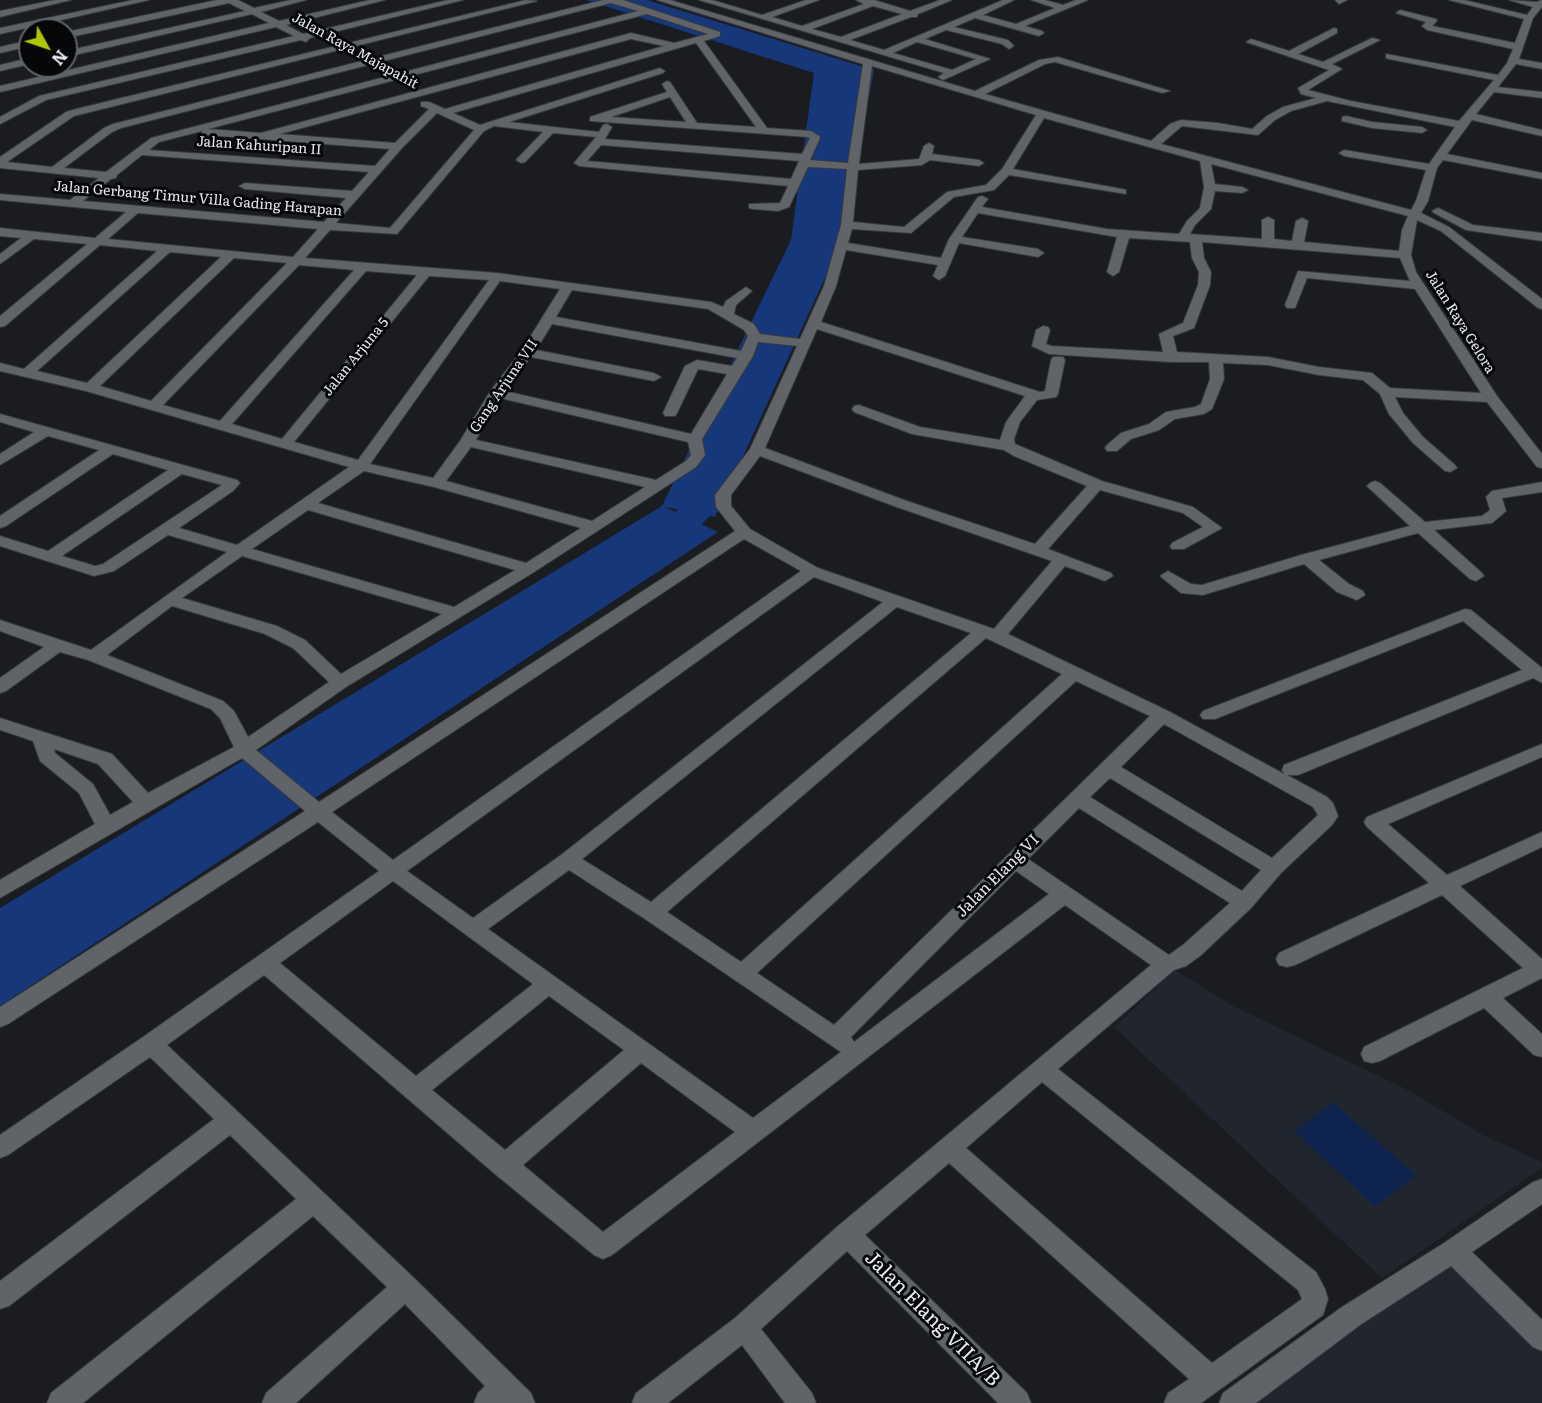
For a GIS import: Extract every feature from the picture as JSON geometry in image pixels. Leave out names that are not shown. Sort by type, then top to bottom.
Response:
[{"type":"street","points":[[8,0],[22,9]]},
{"type":"street","points":[[0,14],[67,0]]},
{"type":"street","points":[[0,31],[145,0]]},
{"type":"street","points":[[78,32],[230,0]]},
{"type":"street","name":"Jalan Raya Majapahit","points":[[230,0],[410,97],[480,129]]},
{"type":"street","points":[[78,51],[302,0]]},
{"type":"street","points":[[0,88],[381,0]]},
{"type":"street","points":[[0,121],[33,101],[459,0]]},
{"type":"street","points":[[55,170],[108,130],[608,0],[717,34],[439,111],[398,146],[297,260],[153,407]]},
{"type":"street","points":[[661,0],[1153,145],[1414,214],[1445,229],[1542,304]]},
{"type":"street","points":[[703,0],[884,53],[956,71]]},
{"type":"street","points":[[720,5],[735,0]]},
{"type":"street","points":[[764,17],[815,0]]},
{"type":"street","points":[[860,0],[877,2],[1009,46],[933,81]]},
{"type":"street","points":[[842,40],[948,0]]},
{"type":"street","points":[[884,53],[1010,0]]},
{"type":"street","points":[[1035,0],[1064,8]]},
{"type":"street","points":[[1016,27],[1084,0]]},
{"type":"street","points":[[1453,0],[1530,22]]},
{"type":"street","points":[[976,208],[1124,235],[1297,245],[1405,255],[1408,230],[1422,201],[1445,135],[1466,121],[1513,61],[1539,3],[1513,0]]},
{"type":"street","points":[[0,164],[70,114],[531,1],[561,13]]},
{"type":"street","points":[[803,29],[877,2]]},
{"type":"street","points":[[73,203],[112,176],[155,140],[647,11]]},
{"type":"street","points":[[1400,14],[1433,21],[1426,26],[1519,47]]},
{"type":"street","points":[[974,15],[1039,33]]},
{"type":"street","points":[[542,18],[601,44]]},
{"type":"street","points":[[1290,54],[1334,31]]},
{"type":"street","points":[[265,135],[635,35],[674,46]]},
{"type":"street","points":[[1427,36],[1456,42],[1466,36]]},
{"type":"street","points":[[699,39],[763,129]]},
{"type":"street","points":[[915,39],[993,54]]},
{"type":"street","points":[[1326,64],[1375,40]]},
{"type":"street","points":[[1251,42],[1326,64],[1337,70],[1302,89],[1304,92],[1326,99],[1542,133]]},
{"type":"street","points":[[0,51],[18,46]]},
{"type":"street","points":[[99,46],[233,134]]},
{"type":"street","points":[[0,51],[14,64]]},
{"type":"street","points":[[649,54],[694,126]]},
{"type":"street","points":[[1389,56],[1500,78]]},
{"type":"street","points":[[976,94],[1036,64],[1055,58],[1165,91]]},
{"type":"street","points":[[1513,61],[1542,66]]},
{"type":"street","points":[[646,1403],[744,1327],[847,1234],[1166,964],[1178,960],[1192,950],[1244,902],[1275,868],[1329,816],[1326,808],[1320,802],[1162,715],[1074,673],[990,634],[812,571],[744,532],[724,507],[723,495],[757,450],[830,286],[847,225],[849,165],[868,62]]},
{"type":"street","points":[[0,68],[18,63]]},
{"type":"street","points":[[86,69],[105,84]]},
{"type":"street","points":[[480,129],[660,71]]},
{"type":"street","points":[[1490,89],[1542,95]]},
{"type":"street","points":[[521,160],[555,130],[673,93]]},
{"type":"street","points":[[1153,145],[1174,126],[1181,123],[1218,126],[1254,133],[1287,109],[1326,99]]},
{"type":"street","points":[[939,276],[955,239],[990,188],[1006,171],[1042,113]]},
{"type":"street","points":[[594,119],[811,134],[815,138],[783,206],[753,206]]},
{"type":"street","points":[[1346,119],[1445,135]]},
{"type":"street","points":[[611,121],[579,163],[794,183]]},
{"type":"street","points":[[493,123],[600,138],[805,160],[820,164],[868,167],[922,162],[928,151],[979,163]]},
{"type":"street","name":"Jalan Gerbang Timur Villa Gading Harapan","points":[[0,197],[393,232],[480,129]]},
{"type":"street","points":[[189,131],[398,146]]},
{"type":"street","name":"Jalan Kahuripan II","points":[[139,152],[377,169]]},
{"type":"street","points":[[1344,153],[1432,168]]},
{"type":"street","points":[[1439,156],[1542,176]]},
{"type":"street","points":[[1171,358],[1166,334],[1189,325],[1204,285],[1205,272],[1185,231],[1205,209],[1210,187],[1205,159]]},
{"type":"street","points":[[0,164],[112,176]]},
{"type":"street","points":[[1006,171],[1122,192]]},
{"type":"street","points":[[245,186],[354,195]]},
{"type":"street","points":[[1210,187],[1242,190]]},
{"type":"street","points":[[847,225],[907,231],[951,194],[990,188]]},
{"type":"street","points":[[0,210],[16,198]]},
{"type":"street","points":[[1422,201],[1464,227],[1542,237]]},
{"type":"street","points":[[0,323],[136,209]]},
{"type":"street","points":[[1268,220],[1268,243]]},
{"type":"street","points":[[1297,245],[1302,221]]},
{"type":"street","points":[[0,232],[363,267],[497,277],[711,306],[749,327],[756,338]]},
{"type":"street","points":[[0,260],[32,235]]},
{"type":"street","points":[[1113,272],[1124,235]]},
{"type":"street","points":[[955,239],[1038,253]]},
{"type":"street","points":[[841,246],[945,262]]},
{"type":"street","points":[[27,374],[167,248]]},
{"type":"street","points":[[90,388],[231,254]]},
{"type":"street","name":"Jalan Raya Gelora","points":[[1405,255],[1410,272],[1491,398],[1540,457]]},
{"type":"street","points":[[222,426],[363,267]]},
{"type":"street","name":"Jalan Arjuna 5","points":[[286,442],[426,272]]},
{"type":"street","points":[[1291,305],[1302,274],[1419,286]]},
{"type":"street","points":[[94,656],[361,466],[497,277]]},
{"type":"street","name":"Gang Arjuna VII","points":[[437,483],[496,393],[528,352],[568,286]]},
{"type":"street","points":[[728,314],[730,304],[746,291]]},
{"type":"street","points":[[547,319],[746,356]]},
{"type":"street","points":[[813,324],[1033,395],[1047,397],[1051,394],[1058,360]]},
{"type":"street","points":[[1043,330],[1039,346],[1049,350],[1171,358],[1268,361],[1319,371],[1367,376],[1386,392],[1396,414],[1418,440],[1450,468]]},
{"type":"street","points":[[0,890],[146,803],[244,749],[340,683],[528,569],[691,464],[698,455],[695,439],[746,356],[752,341],[756,338],[805,343]]},
{"type":"street","points":[[528,352],[654,377]]},
{"type":"street","points":[[1112,448],[1126,436],[1154,427],[1171,415],[1199,411],[1207,406],[1217,379],[1216,359]]},
{"type":"street","points":[[670,413],[692,366],[697,364],[735,371]]},
{"type":"street","points":[[0,367],[90,388],[286,442],[361,466],[437,483],[592,526]]},
{"type":"street","points":[[1386,392],[1491,398]]},
{"type":"street","points":[[496,393],[695,439]]},
{"type":"street","points":[[1008,446],[1007,439],[1014,422],[1033,395]]},
{"type":"street","points":[[859,409],[917,431],[1008,446],[1019,453],[1097,484],[1188,510],[1214,528],[1178,546]]},
{"type":"street","points":[[0,418],[109,450],[230,481],[231,486],[108,568],[101,570],[94,571],[48,558],[0,541]]},
{"type":"street","points":[[0,461],[46,431]]},
{"type":"street","points":[[466,442],[658,485]]},
{"type":"street","points":[[0,523],[109,450]]},
{"type":"street","points":[[757,450],[1105,576]]},
{"type":"street","points":[[48,558],[180,469]]},
{"type":"street","points":[[1038,551],[1097,484]]},
{"type":"street","points":[[1375,486],[1476,576]]},
{"type":"street","points":[[1167,576],[1187,589],[1203,590],[1307,558],[1423,527],[1486,520],[1498,511],[1494,497],[1497,494],[1542,487]]},
{"type":"street","points":[[306,504],[528,569]]},
{"type":"street","points":[[166,529],[454,612]]},
{"type":"street","points":[[0,1018],[320,812],[744,532]]},
{"type":"street","points":[[1307,558],[1343,588],[1357,595]]},
{"type":"street","points":[[652,913],[990,634],[1062,559]]},
{"type":"street","points":[[0,1148],[265,963],[812,571]]},
{"type":"street","points":[[170,600],[280,635],[298,644],[340,683]]},
{"type":"street","points":[[473,929],[568,860],[894,601]]},
{"type":"street","points":[[1209,715],[1465,614],[1538,674],[1291,770]]},
{"type":"street","points":[[0,625],[57,646],[94,656],[217,705],[228,715],[244,749],[261,766],[393,871],[752,1131]]},
{"type":"street","points":[[0,687],[57,646]]},
{"type":"street","points":[[742,974],[1074,673]]},
{"type":"street","name":"Jalan Elang VI","points":[[835,1038],[1162,715]]},
{"type":"street","points":[[0,723],[109,761],[146,803]]},
{"type":"street","points":[[40,736],[47,756],[86,789],[107,827]]},
{"type":"street","points":[[1372,1054],[1540,969],[1374,822],[1542,750]]},
{"type":"street","points":[[1108,768],[1275,868]]},
{"type":"street","points":[[1077,798],[1244,902]]},
{"type":"street","points":[[1287,959],[1542,838]]},
{"type":"street","points":[[568,860],[652,913],[856,1052]]},
{"type":"street","points":[[1015,860],[1166,964]]},
{"type":"street","points":[[265,963],[603,1247],[1064,894]]},
{"type":"street","points":[[415,1090],[549,984]]},
{"type":"street","points":[[1486,996],[1542,1048]]},
{"type":"street","points":[[151,1044],[405,1287],[504,1398]]},
{"type":"street","points":[[504,1166],[640,1050]]},
{"type":"street","points":[[1042,1069],[1298,1274],[1312,1289],[1315,1299],[1314,1306],[1178,1403]]},
{"type":"street","points":[[0,1297],[231,1120]]},
{"type":"street","points":[[949,1148],[1210,1379]]},
{"type":"street","points":[[1233,1403],[1351,1316],[1453,1251],[1542,1190]]},
{"type":"street","points":[[61,1403],[314,1200]]},
{"type":"street","name":"Jalan Elang VIIA/B","points":[[847,1234],[1017,1403]]},
{"type":"street","points":[[1453,1251],[1542,1338]]},
{"type":"street","points":[[276,1403],[405,1287]]},
{"type":"street","points":[[744,1327],[802,1403]]},
{"type":"shaded area","points":[[586,0],[647,0],[874,70],[843,239],[715,517],[665,507],[718,532],[0,1006],[0,908],[662,506],[791,240],[814,73]]},
{"type":"shaded area","points":[[1175,970],[1235,1007],[1404,1088],[1485,1136],[1542,1162],[1542,1168],[1382,1278],[1114,1027]]},
{"type":"shaded area","points":[[1333,1102],[1416,1175],[1375,1207],[1294,1131]]},
{"type":"shaded area","points":[[1449,1258],[1542,1348],[1542,1403],[1252,1403]]},
{"type":"waterway","points":[[641,547],[682,525],[702,505],[726,467]]}]
